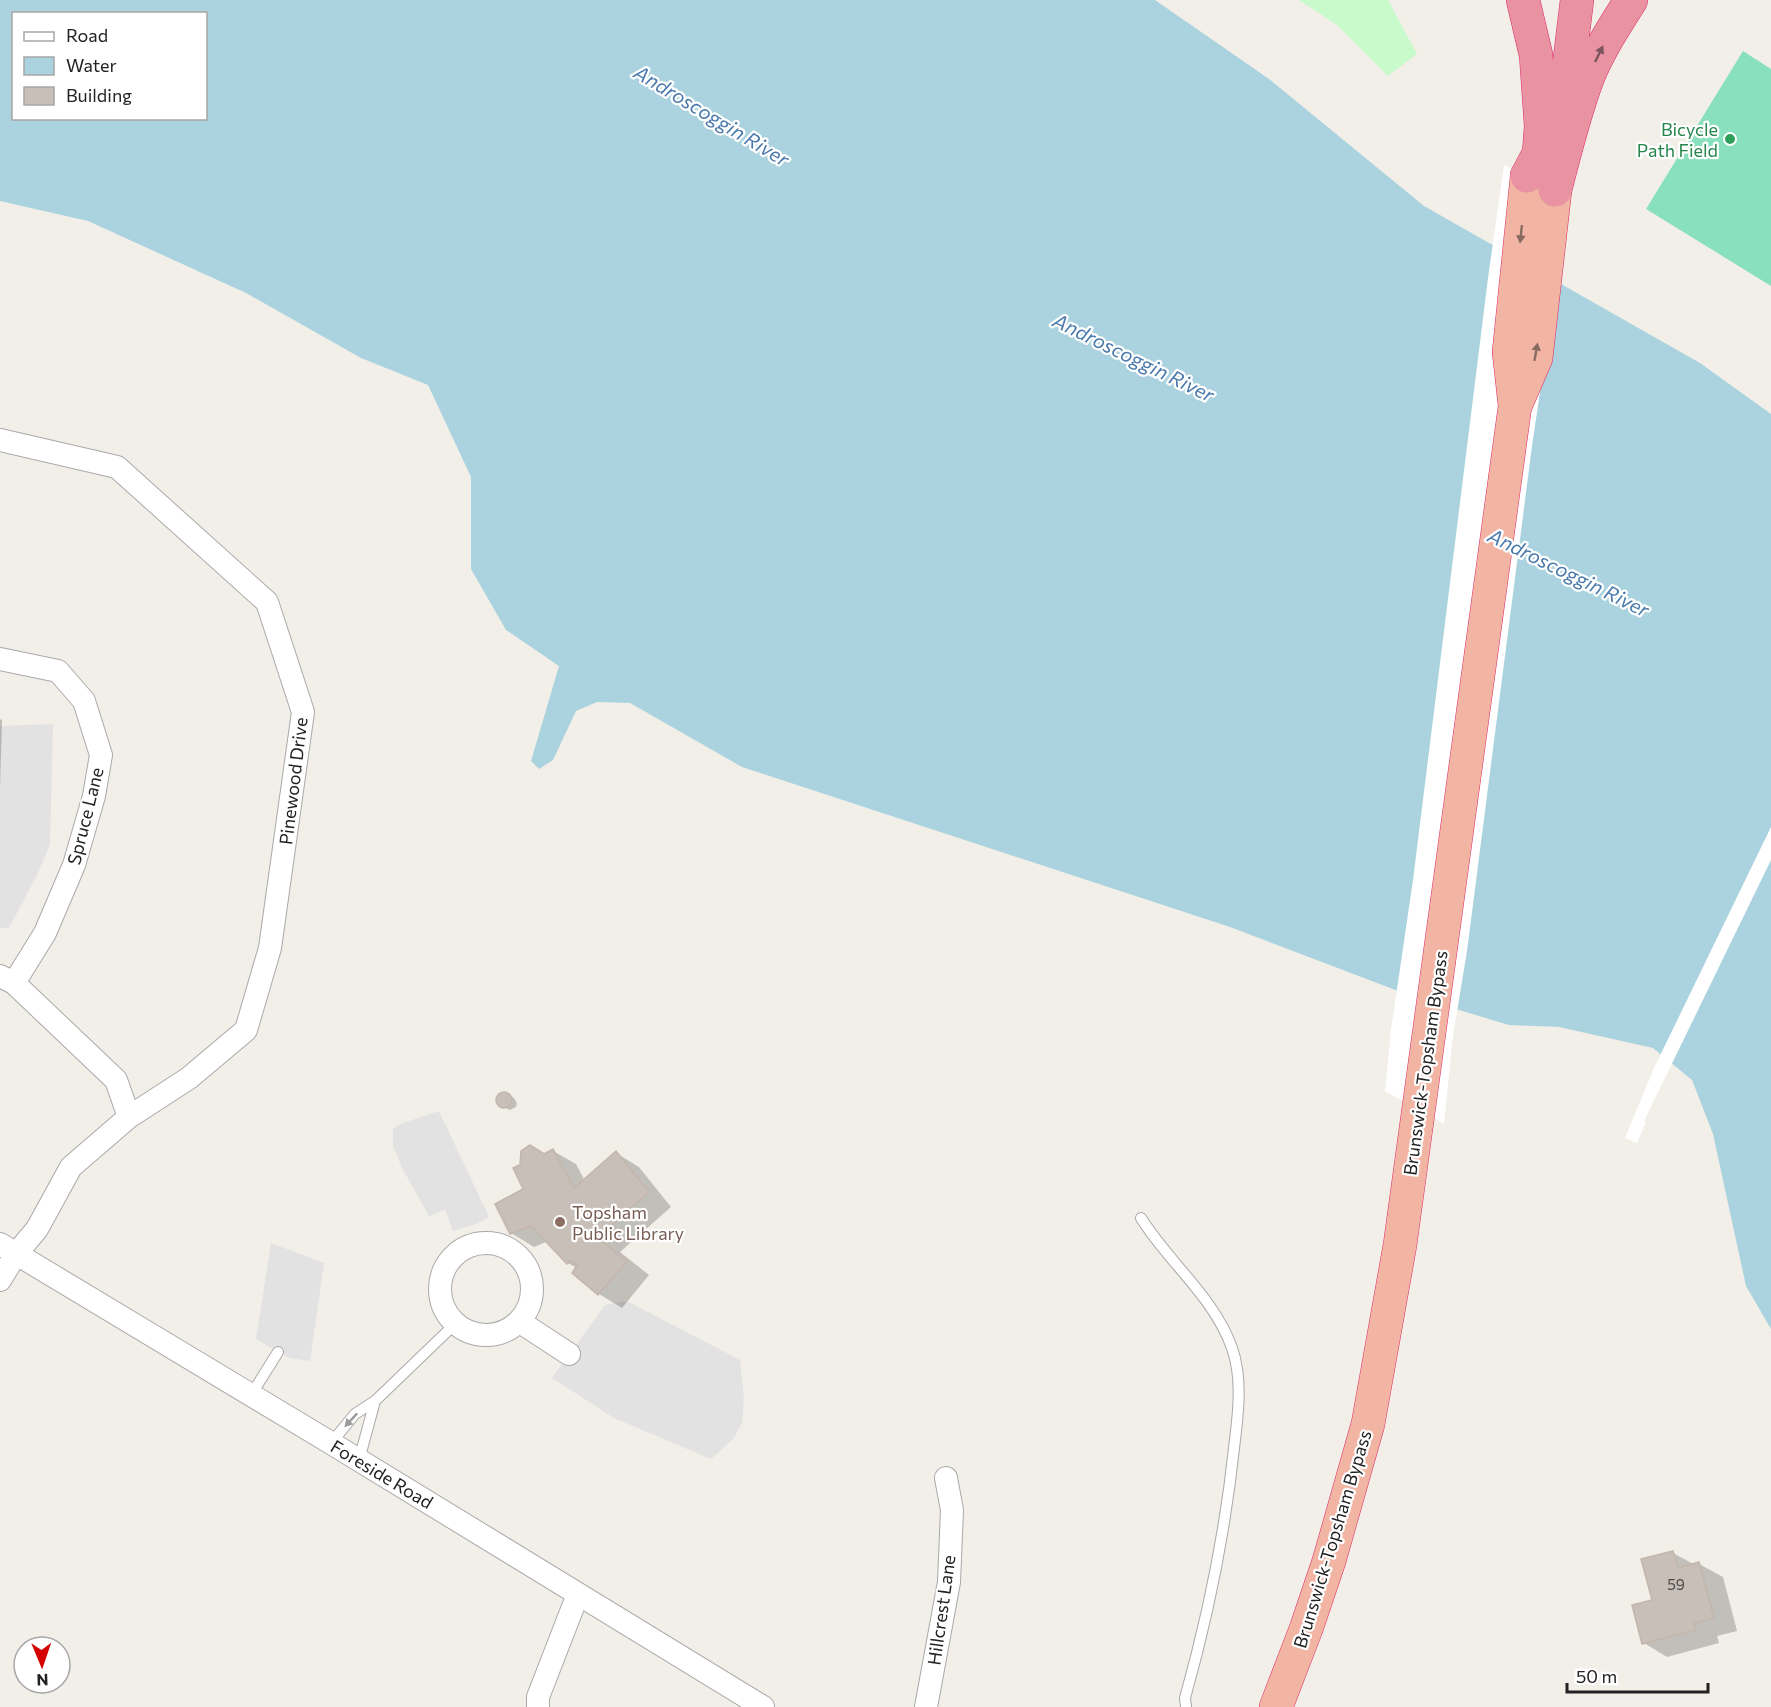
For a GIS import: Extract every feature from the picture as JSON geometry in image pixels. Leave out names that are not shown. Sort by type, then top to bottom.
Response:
[{"type":"highway","points":[[1500,0],[1516,50],[1541,183]]},
{"type":"highway","points":[[1523,0],[1536,55],[1541,116],[1539,153],[1541,183]]},
{"type":"highway","points":[[1541,183],[1577,0]]},
{"type":"highway","points":[[1541,183],[1569,135],[1588,77],[1601,48],[1631,0]]},
{"type":"highway","name":"Brunswick-Topsham Bypass","points":[[1277,1705],[1329,1561],[1368,1424],[1400,1245],[1515,406],[1536,358],[1541,183]]},
{"type":"street","name":"Pinewood Drive","points":[[0,440],[117,467],[267,602],[303,712],[270,948],[246,1030],[189,1078],[129,1117],[72,1167],[37,1229],[8,1249],[0,1280]]},
{"type":"street","name":"Spruce Lane","points":[[0,659],[58,671],[84,701],[100,755],[94,796],[74,865],[45,933],[7,980]]},
{"type":"street","points":[[7,980],[116,1080],[129,1117]]},
{"type":"street","points":[[489,1243],[504,1246],[517,1254],[532,1280],[533,1295],[520,1322],[495,1335],[481,1336],[467,1332],[455,1324],[446,1313],[440,1300],[439,1286],[450,1259],[461,1250],[474,1244],[489,1243]]},
{"type":"street","name":"Foreside Road","points":[[8,1249],[763,1707]]},
{"type":"street","points":[[520,1322],[569,1354]]},
{"type":"street","name":"Hillcrest Lane","points":[[926,1707],[949,1582],[952,1510],[946,1478]]},
{"type":"street","points":[[538,1707],[538,1698],[578,1594]]},
{"type":"lane","points":[[1141,1218],[1155,1240],[1177,1264],[1217,1316],[1232,1348],[1238,1373],[1238,1415],[1224,1532],[1200,1645],[1185,1698],[1186,1707]]},
{"type":"lane","points":[[331,1443],[355,1414],[375,1401],[455,1324]]},
{"type":"lane","points":[[251,1395],[278,1352]]},
{"type":"lane","points":[[359,1460],[375,1401]]},
{"type":"green space","points":[[1299,0],[1388,0],[1417,54],[1388,76],[1337,25]]},
{"type":"green space","name":"Bicycle Path Field","points":[[1743,51],[1771,69],[1771,286],[1646,209]]},
{"type":"shaded area","points":[[53,724],[50,845],[9,928],[0,928],[0,726]]},
{"type":"shaded area","points":[[439,1111],[489,1217],[476,1224],[453,1231],[445,1210],[429,1216],[402,1168],[393,1146],[393,1129],[400,1124]]},
{"type":"shaded area","points":[[271,1243],[324,1263],[310,1361],[289,1358],[256,1339]]},
{"type":"shaded area","points":[[627,1301],[740,1360],[744,1399],[742,1423],[733,1439],[711,1459],[614,1418],[552,1378],[605,1305]]},
{"type":"water","name":"Androscoggin River","points":[[0,0],[1155,0],[1269,79],[1424,206],[1700,363],[1771,414],[1771,1329],[1746,1286],[1713,1134],[1692,1080],[1653,1048],[1559,1027],[1509,1025],[1406,994],[1230,927],[742,767],[630,703],[597,702],[576,711],[553,760],[539,769],[531,761],[559,666],[506,630],[471,569],[471,477],[428,385],[361,358],[246,293],[88,221],[0,201]]},
{"type":"pier","points":[[1504,165],[1569,196],[1532,446],[1467,951],[1453,1036],[1444,1124],[1385,1091],[1391,1030],[1413,880]]},
{"type":"pier","points":[[1771,827],[1771,860],[1644,1121],[1646,1122],[1637,1143],[1625,1138],[1654,1068]]},
{"type":"building","points":[[504,1092],[512,1100],[504,1108],[496,1100]]},
{"type":"building","name":"Topsham Public Library","points":[[530,1145],[544,1154],[553,1149],[574,1188],[616,1151],[649,1192],[598,1238],[627,1261],[598,1295],[572,1273],[577,1265],[571,1261],[567,1264],[531,1226],[510,1234],[495,1204],[523,1189],[513,1168],[520,1165],[521,1151]]},
{"type":"building","points":[[1673,1551],[1678,1568],[1699,1562],[1714,1618],[1694,1623],[1696,1630],[1642,1644],[1632,1605],[1652,1600],[1641,1559]]},
{"type":"place","name":"Bicycle Path Field","points":[[1730,139]]},
{"type":"place","name":"Topsham Public Library","points":[[560,1222]]}]
